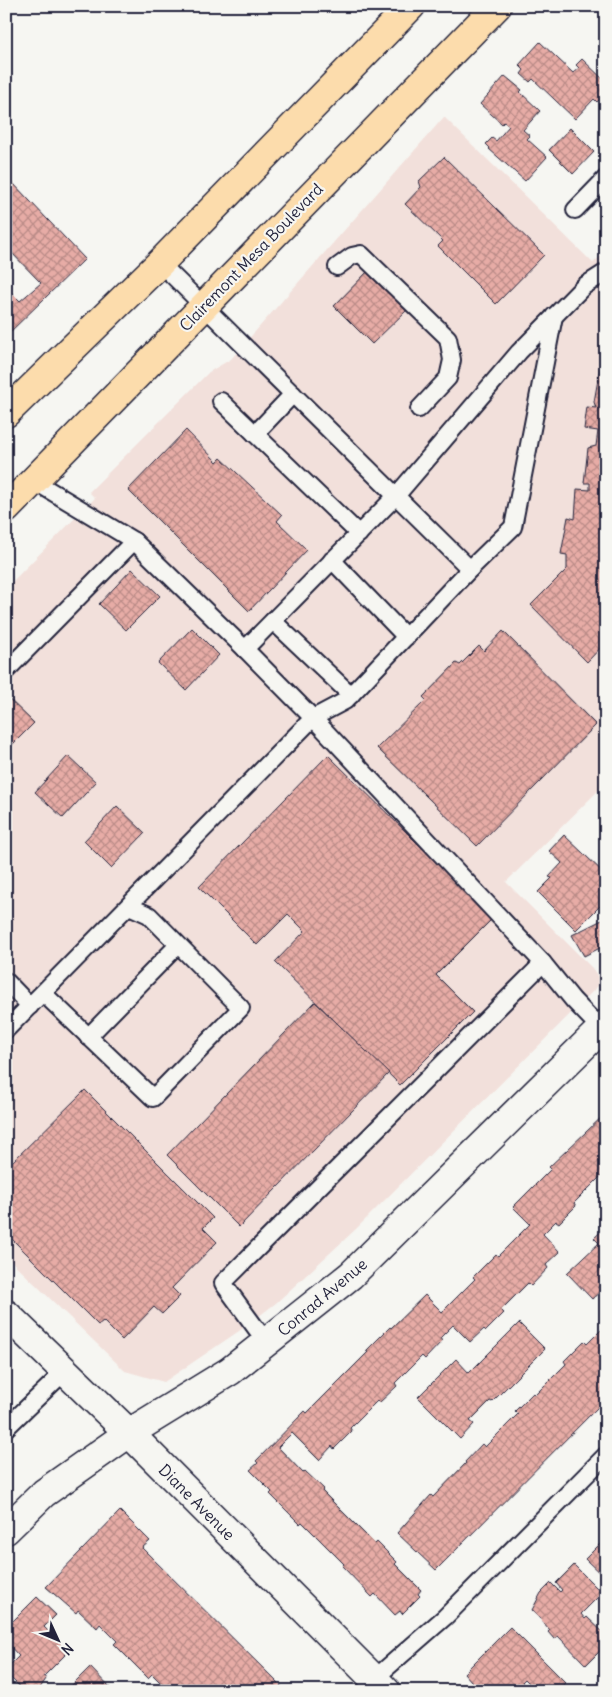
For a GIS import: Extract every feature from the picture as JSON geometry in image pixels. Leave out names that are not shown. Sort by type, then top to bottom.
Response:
[{"type":"main road","points":[[6,412],[160,263],[411,6]]},
{"type":"main road","name":"Clairemont Mesa Boulevard","points":[[6,509],[496,6]]},
{"type":"street","name":"Conrad Avenue","points":[[6,1530],[44,1492],[128,1432],[230,1371],[352,1275],[604,1026]]},
{"type":"street","name":"Diane Avenue","points":[[6,1314],[128,1432],[380,1685]]},
{"type":"lane","points":[[574,210],[606,178]]},
{"type":"lane","points":[[337,267],[352,256],[361,254],[448,338],[452,360],[448,378],[419,409]]},
{"type":"lane","points":[[160,263],[470,569]]},
{"type":"lane","points":[[246,649],[396,496],[519,352],[584,286],[606,272]]},
{"type":"lane","points":[[6,1030],[313,718],[345,701],[470,569],[513,527],[554,316]]},
{"type":"lane","points":[[255,434],[293,394]]},
{"type":"lane","points":[[222,401],[359,534]]},
{"type":"lane","points":[[34,481],[134,541],[246,649],[313,718],[543,963],[573,1000],[604,1026]]},
{"type":"lane","points":[[6,671],[134,541]]},
{"type":"lane","points":[[332,560],[406,637]]},
{"type":"lane","points":[[273,621],[351,695]]},
{"type":"lane","points":[[43,993],[152,1098],[241,1008],[149,915],[129,906]]},
{"type":"lane","points":[[88,1037],[178,945]]},
{"type":"lane","points":[[266,1342],[222,1283],[543,963]]},
{"type":"lane","points":[[6,981],[30,1006]]},
{"type":"lane","points":[[6,1428],[65,1371]]},
{"type":"lane","points":[[380,1685],[444,1617],[606,1455]]},
{"type":"shaded area","points":[[444,117],[593,263],[606,251],[606,783],[506,882],[592,968],[602,982],[356,1229],[276,1303],[242,1329],[164,1382],[125,1371],[6,1256],[6,588],[95,498],[89,492],[209,372],[231,359]]},
{"type":"building","points":[[540,42],[573,73],[579,68],[576,65],[582,59],[606,82],[606,87],[603,89],[606,93],[597,102],[594,99],[575,119],[533,79],[530,82],[521,74],[524,70],[519,65]]},
{"type":"building","points":[[505,76],[522,90],[520,92],[540,111],[523,130],[530,136],[527,139],[547,157],[525,181],[489,149],[486,144],[492,138],[496,141],[509,126],[504,122],[502,124],[480,104]]},
{"type":"building","points":[[570,128],[594,152],[573,174],[549,150]]},
{"type":"building","points":[[444,157],[544,255],[496,304],[438,246],[443,241],[405,204],[421,187],[419,181]]},
{"type":"building","points":[[11,181],[85,259],[6,336],[6,287],[20,301],[41,283],[6,247],[6,186]]},
{"type":"building","points":[[370,269],[409,308],[372,344],[334,306]]},
{"type":"building","points":[[602,357],[606,358],[606,642],[587,662],[531,605],[567,569],[567,555],[561,554],[568,517],[575,519],[577,489],[590,490],[590,483],[584,483],[588,448],[596,446],[598,431],[584,429],[587,407],[596,408],[594,402]]},
{"type":"building","points":[[186,430],[217,462],[221,458],[282,515],[277,521],[307,550],[249,611],[128,490]]},
{"type":"building","points":[[132,569],[160,596],[126,630],[99,604]]},
{"type":"building","points":[[192,628],[219,655],[186,690],[158,663]]},
{"type":"building","points":[[503,631],[596,725],[477,846],[377,748],[426,700],[423,697],[456,663],[460,665],[479,646],[484,651]]},
{"type":"building","points":[[6,696],[34,723],[6,751]]},
{"type":"building","points":[[328,755],[493,918],[436,975],[473,1012],[400,1085],[275,962],[305,931],[288,914],[257,945],[199,887]]},
{"type":"building","points":[[68,756],[96,782],[63,818],[35,792]]},
{"type":"building","points":[[117,806],[145,833],[111,868],[84,841]]},
{"type":"building","points":[[564,835],[606,875],[606,909],[600,906],[576,930],[538,892],[552,878],[549,877],[562,863],[549,851]]},
{"type":"building","points":[[604,919],[606,923],[606,945],[584,956],[572,935]]},
{"type":"building","points":[[315,1002],[389,1073],[239,1227],[167,1155]]},
{"type":"building","points":[[85,1090],[213,1218],[203,1228],[217,1242],[172,1288],[180,1296],[162,1314],[154,1307],[122,1340],[103,1321],[98,1325],[6,1233],[6,1168]]},
{"type":"building","points":[[605,1114],[606,1176],[603,1178],[601,1176],[574,1203],[576,1206],[559,1223],[556,1221],[543,1234],[560,1252],[546,1265],[548,1268],[531,1286],[528,1283],[501,1310],[504,1313],[486,1331],[484,1329],[470,1342],[453,1325],[440,1338],[442,1341],[425,1359],[422,1356],[395,1383],[397,1386],[379,1403],[377,1401],[350,1428],[352,1431],[334,1449],[332,1446],[319,1460],[292,1433],[278,1447],[303,1473],[305,1471],[324,1489],[322,1491],[375,1544],[377,1542],[397,1562],[395,1564],[421,1590],[418,1594],[420,1596],[402,1614],[400,1611],[395,1615],[375,1594],[372,1597],[342,1566],[344,1564],[302,1522],[300,1524],[270,1494],[272,1492],[250,1470],[258,1463],[256,1461],[305,1411],[307,1413],[368,1352],[366,1351],[390,1327],[425,1295],[442,1312],[475,1279],[473,1277],[496,1254],[498,1256],[530,1224],[513,1207],[551,1169],[549,1167]]},
{"type":"building","points":[[606,1227],[606,1280],[598,1287],[601,1291],[592,1299],[567,1273],[599,1243],[594,1238]]},
{"type":"building","points":[[519,1323],[545,1349],[492,1402],[490,1401],[470,1421],[474,1424],[460,1439],[418,1397],[456,1359],[469,1373]]},
{"type":"building","points":[[606,1325],[606,1399],[436,1570],[397,1533],[431,1495],[433,1497],[482,1444],[485,1447],[518,1414],[515,1411],[533,1393],[535,1395],[566,1364],[564,1361],[584,1341],[587,1344]]},
{"type":"building","points":[[120,1511],[150,1541],[142,1548],[286,1691],[169,1691],[152,1674],[148,1678],[114,1644],[117,1641],[100,1624],[97,1628],[78,1610],[76,1613],[46,1587]]},
{"type":"building","points":[[606,1538],[606,1579],[585,1559]]},
{"type":"building","points":[[574,1565],[602,1593],[581,1614],[585,1619],[587,1617],[606,1635],[606,1645],[586,1665],[558,1636],[554,1639],[548,1632],[550,1630],[532,1610],[541,1593],[551,1583],[560,1592],[562,1590],[556,1583]]},
{"type":"building","points":[[37,1597],[56,1615],[44,1627],[69,1651],[44,1676],[46,1679],[38,1691],[24,1691],[6,1673],[6,1669],[19,1656],[6,1642],[6,1628]]},
{"type":"building","points":[[510,1627],[566,1683],[558,1691],[537,1691],[525,1679],[522,1682],[531,1691],[480,1691],[464,1673]]},
{"type":"building","points":[[90,1667],[113,1691],[65,1691],[72,1685]]}]
